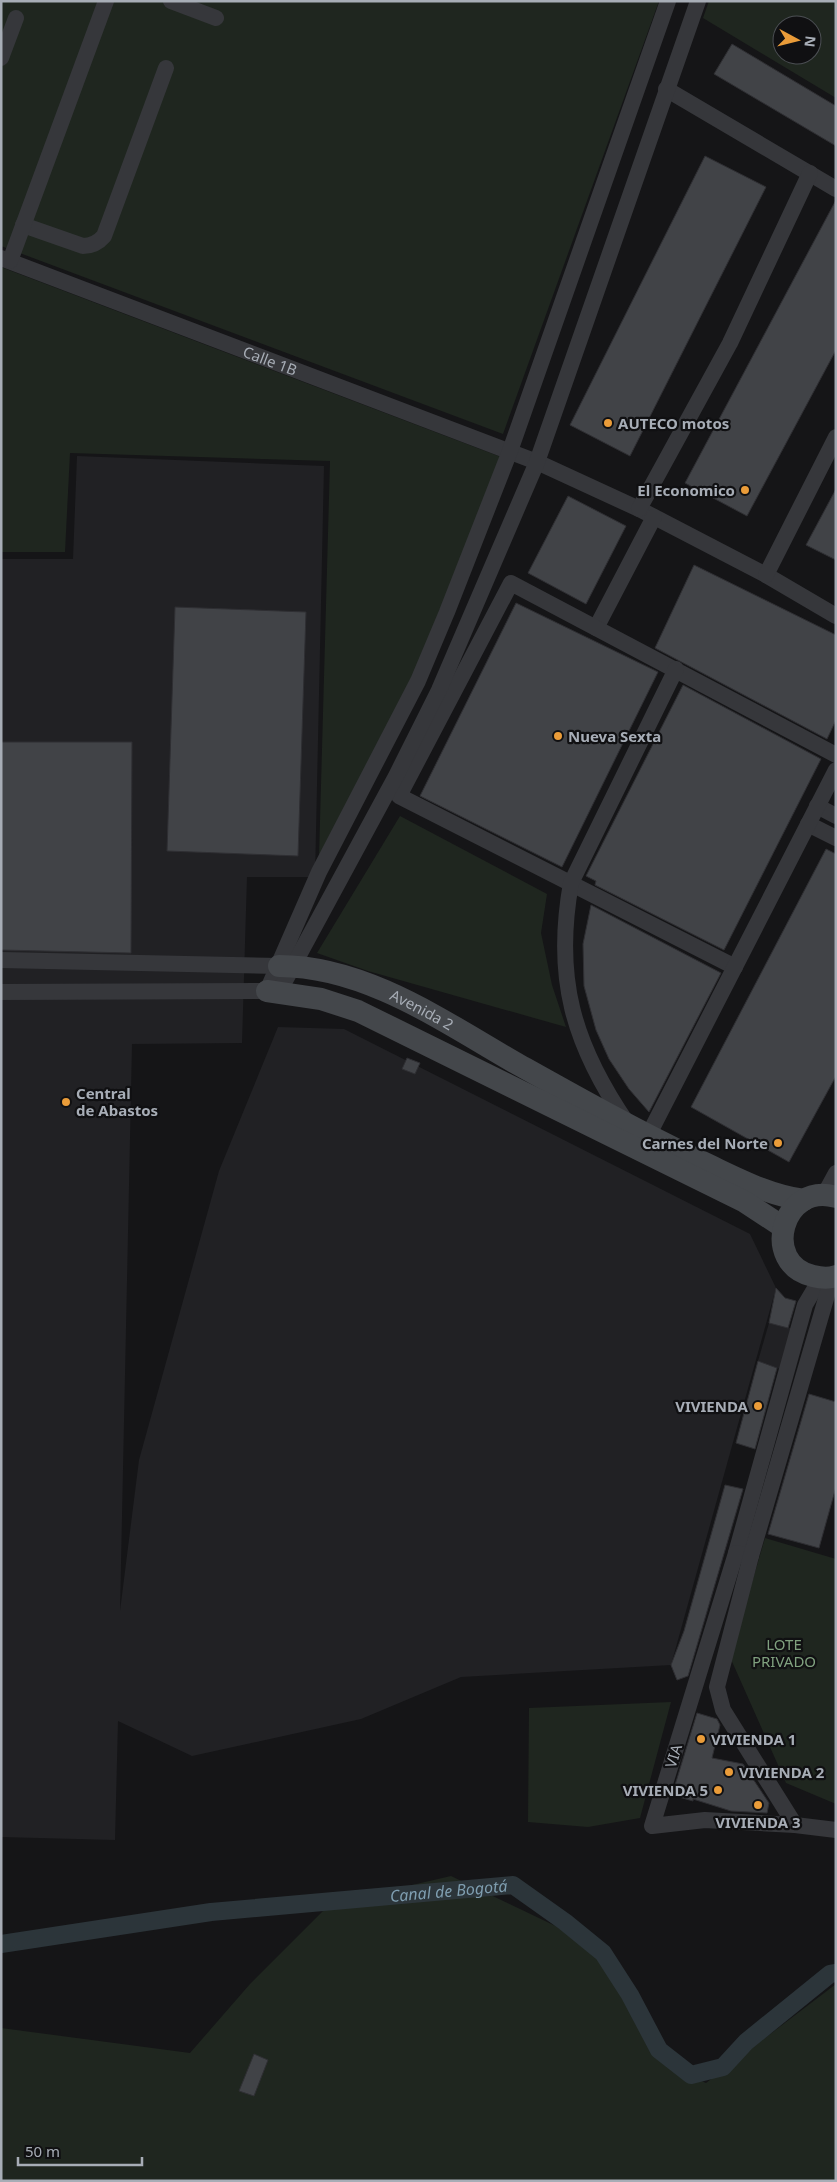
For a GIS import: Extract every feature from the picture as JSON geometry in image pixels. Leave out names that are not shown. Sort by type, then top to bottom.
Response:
[{"type":"street","points":[[5,260],[23,225],[106,1]]},
{"type":"street","points":[[171,1],[216,18]]},
{"type":"street","points":[[286,966],[320,872],[418,681],[510,451],[668,1]]},
{"type":"street","points":[[273,991],[396,776],[439,690],[537,462],[698,1]]},
{"type":"street","points":[[1,58],[16,18]]},
{"type":"street","points":[[23,225],[83,246],[100,241],[104,236],[166,68]]},
{"type":"street","points":[[666,89],[836,189]]},
{"type":"street","points":[[640,509],[730,343],[810,173]]},
{"type":"street","name":"Calle 1B","points":[[5,260],[537,462],[640,509],[766,576],[836,616]]},
{"type":"street","points":[[766,576],[836,437]]},
{"type":"street","points":[[596,628],[654,517]]},
{"type":"street","points":[[734,967],[400,796],[511,583],[836,755]]},
{"type":"street","points":[[676,669],[572,883],[566,912],[564,958],[568,991],[582,1043],[606,1092],[639,1132],[734,967],[836,770]]},
{"type":"street","points":[[817,806],[836,816]]},
{"type":"street","points":[[808,824],[836,838]]},
{"type":"street","name":"Avenida 2","points":[[1,960],[286,966],[328,972],[362,982],[418,1007],[639,1132],[752,1186],[781,1197],[821,1197]]},
{"type":"street","name":"Avenida 2","points":[[1,992],[273,991],[320,999],[358,1011],[745,1202],[783,1227]]},
{"type":"street","points":[[830,1277],[807,1275],[795,1267],[786,1256],[782,1242],[783,1227],[794,1207],[821,1197],[836,1173]]},
{"type":"street","points":[[795,1825],[722,1710],[716,1687],[744,1554],[805,1305],[830,1277]]},
{"type":"street","name":"VIA","points":[[744,1554],[652,1826],[705,1820],[795,1825],[836,1830]]},
{"type":"shaded area","points":[[77,456],[324,466],[315,877],[247,877],[242,1043],[132,1044],[120,1611],[139,1460],[219,1171],[278,1027],[344,1029],[750,1234],[776,1288],[671,1665],[461,1677],[361,1719],[192,1756],[118,1721],[115,1840],[1,1837],[1,559],[73,559]]},
{"type":"shaded area","points":[[769,1323],[794,1329],[783,1370],[758,1361]]},
{"type":"green space","points":[[1,1],[659,1],[503,434],[1,246]]},
{"type":"green space","points":[[709,1],[836,1],[836,98],[781,65],[822,65],[822,15],[772,15],[772,60],[703,18]]},
{"type":"green space","points":[[1,267],[501,457],[432,641],[319,857],[330,461],[70,453],[65,552],[1,552]]},
{"type":"green space","points":[[400,816],[547,894],[541,933],[552,985],[566,1027],[368,971],[317,953]]},
{"type":"green space","name":"LOTE PRIVADO","points":[[765,1538],[836,1559],[836,1804],[786,1783],[730,1657]]},
{"type":"green space","points":[[671,1702],[640,1818],[588,1827],[528,1822],[529,1708]]},
{"type":"green space","points":[[451,1876],[591,1943],[668,2067],[706,2083],[836,1984],[836,2181],[1,2181],[1,2028],[190,2053],[250,1984],[330,1904]]},
{"type":"building","points":[[732,44],[836,106],[836,146],[714,74]]},
{"type":"building","points":[[705,156],[766,187],[630,456],[570,425]]},
{"type":"building","points":[[836,200],[836,350],[747,516],[685,483]]},
{"type":"building","points":[[836,489],[836,560],[806,545]]},
{"type":"building","points":[[568,496],[626,526],[586,604],[528,573]]},
{"type":"building","points":[[694,565],[836,635],[836,720],[827,739],[655,648]]},
{"type":"building","points":[[516,603],[658,672],[562,867],[420,796]]},
{"type":"building","points":[[175,607],[306,612],[298,856],[167,851]]},
{"type":"building","points":[[683,685],[821,759],[724,950],[595,885],[596,881],[586,876]]},
{"type":"building","points":[[1,742],[132,742],[131,953],[1,950]]},
{"type":"building","points":[[826,849],[836,854],[836,1076],[789,1162],[691,1107]]},
{"type":"building","points":[[591,905],[721,973],[649,1112],[629,1089],[609,1059],[596,1030],[584,986],[583,944]]},
{"type":"building","points":[[407,1058],[420,1063],[415,1074],[402,1069]]},
{"type":"building","points":[[776,1288],[785,1298],[796,1301],[788,1328],[769,1323]]},
{"type":"building","name":"VIVIENDA","points":[[758,1361],[777,1368],[755,1449],[736,1443]]},
{"type":"building","points":[[809,1394],[836,1402],[836,1487],[819,1548],[768,1534]]},
{"type":"building","points":[[725,1485],[743,1489],[688,1676],[677,1680],[671,1665],[684,1631]]},
{"type":"building","points":[[697,1713],[717,1719],[720,1725],[712,1758],[743,1764],[769,1803],[767,1813],[731,1811],[693,1799],[693,1801],[672,1795]]},
{"type":"building","points":[[254,2054],[268,2060],[254,2096],[239,2091]]},
{"type":"waterway","name":"Canal de Bogotá","points":[[1,1944],[211,1912],[513,1885],[565,1922],[603,1953],[630,1995],[659,2050],[691,2075],[723,2067],[746,2042],[830,1974],[836,1973]]},
{"type":"place","name":"AUTECO motos","points":[[608,423]]},
{"type":"place","name":"El Economico","points":[[745,490]]},
{"type":"place","name":"Nueva Sexta","points":[[558,736]]},
{"type":"place","name":"Central de Abastos","points":[[66,1102]]},
{"type":"place","name":"Carnes del Norte","points":[[778,1143]]},
{"type":"place","name":"VIVIENDA","points":[[758,1406]]},
{"type":"place","name":"VIVIENDA 1","points":[[701,1739]]},
{"type":"place","name":"VIVIENDA 2","points":[[729,1772]]},
{"type":"place","name":"VIVIENDA 5","points":[[718,1790]]},
{"type":"place","name":"VIVIENDA 3","points":[[758,1805]]}]
